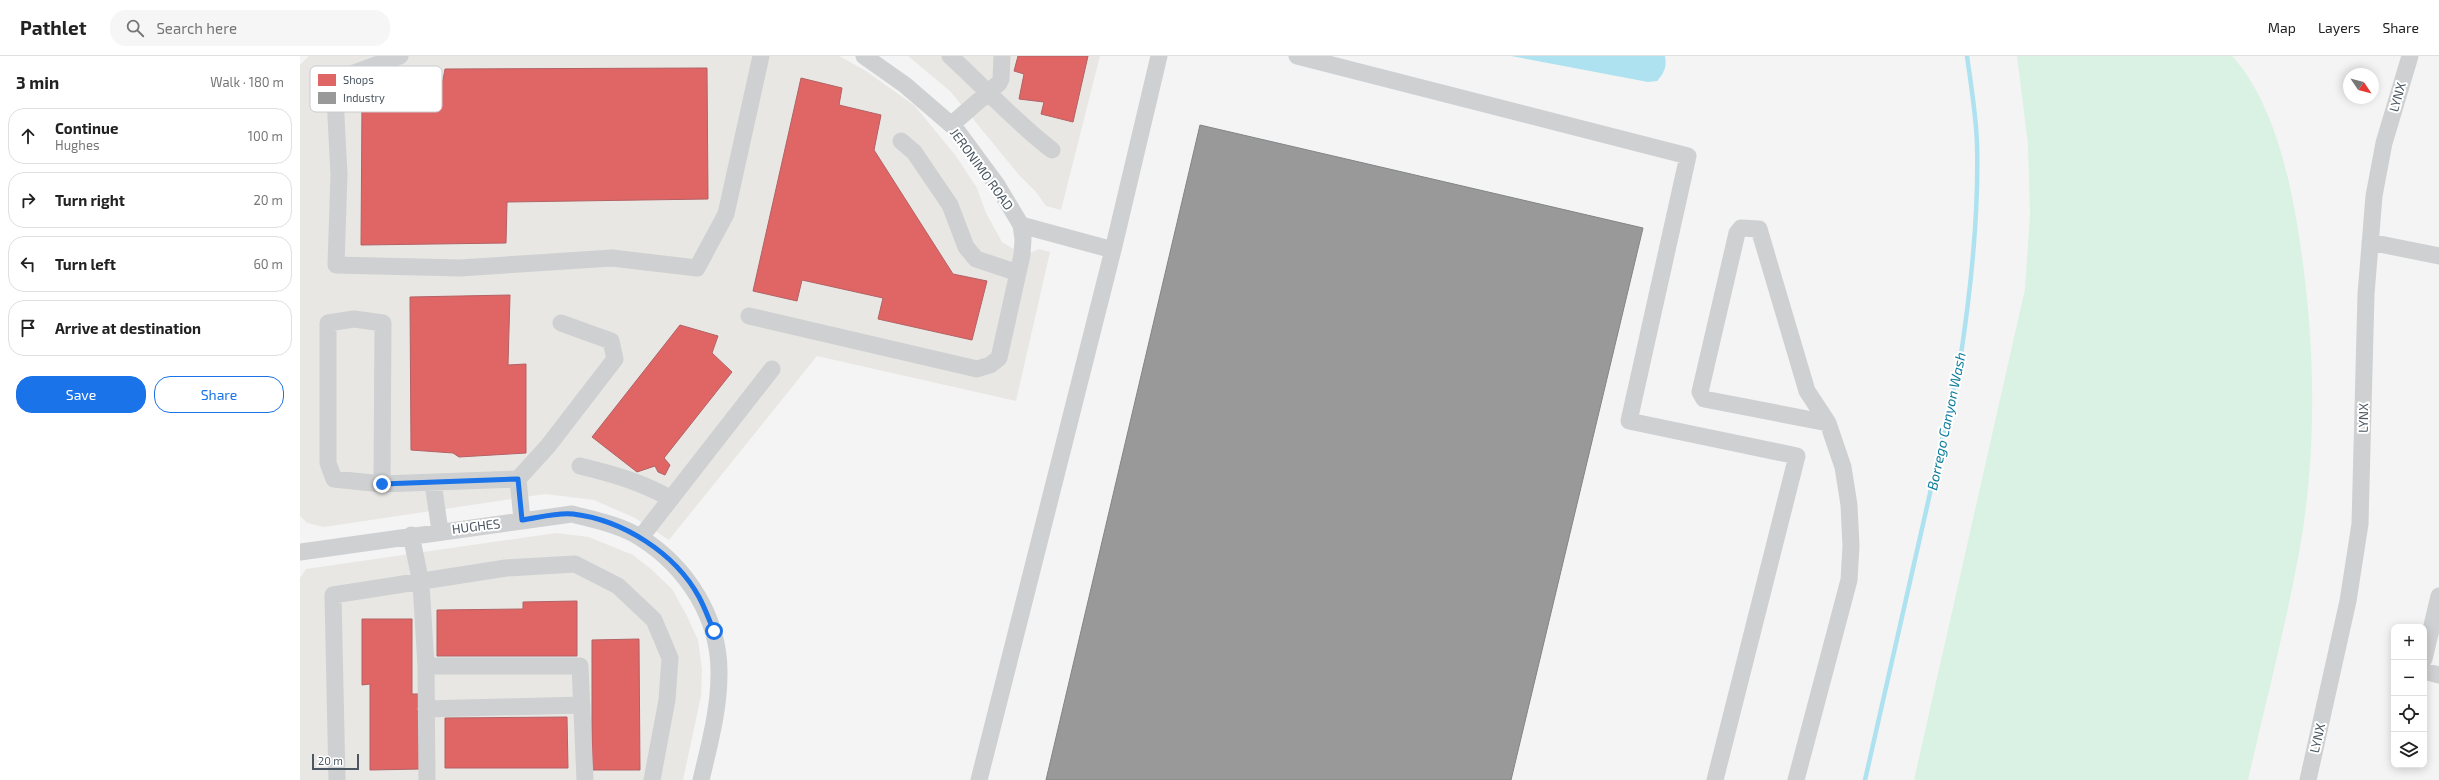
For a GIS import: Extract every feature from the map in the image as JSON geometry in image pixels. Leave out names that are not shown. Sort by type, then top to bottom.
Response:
[{"type":"street","points":[[373,66],[400,56]]},
{"type":"street","points":[[336,112],[339,175],[336,265],[460,268],[612,258],[698,268],[726,214],[761,56]]},
{"type":"street","name":"JERONIMO ROAD","points":[[864,56],[905,85],[951,125],[997,185],[1021,225]]},
{"type":"street","points":[[950,56],[988,91],[1028,132],[1052,150]]},
{"type":"street","points":[[951,125],[1001,79],[1002,56]]},
{"type":"street","points":[[979,780],[1113,250],[1159,56]]},
{"type":"street","points":[[1297,56],[1688,156],[1629,421],[1797,456],[1715,780]]},
{"type":"street","name":"LYNX","points":[[2308,780],[2348,601],[2360,524],[2366,294],[2374,196],[2384,143],[2410,56]]},
{"type":"street","points":[[901,141],[914,152],[950,205],[966,247],[976,259],[1018,273]]},
{"type":"street","points":[[749,316],[977,369],[990,366],[999,358],[1018,273],[1023,239],[1021,225],[1113,250]]},
{"type":"street","points":[[1796,780],[1849,580],[1851,546],[1849,505],[1843,467],[1828,423],[1807,390],[1759,229],[1741,228],[1737,233],[1700,392],[1704,399],[1828,423]]},
{"type":"street","points":[[2370,242],[2439,256]]},
{"type":"street","points":[[382,484],[383,323],[354,319],[328,323],[328,462],[334,479],[382,484],[518,479],[548,446],[614,358],[611,341],[561,323]]},
{"type":"street","points":[[641,537],[772,369]]},
{"type":"street","points":[[580,466],[624,476],[652,487],[671,499]]},
{"type":"street","points":[[518,479],[522,520]]},
{"type":"street","points":[[433,483],[440,531]]},
{"type":"street","name":"HUGHES","points":[[300,552],[411,535],[572,514],[609,524],[641,537],[673,562],[699,596],[714,631],[719,674],[714,721],[701,780]]},
{"type":"street","points":[[411,535],[421,583],[426,666],[427,780]]},
{"type":"street","points":[[338,780],[334,595],[421,583],[506,568],[575,564],[618,586],[654,620],[670,658],[667,700],[652,780]]},
{"type":"street","points":[[2427,646],[2439,596]]},
{"type":"street","points":[[426,666],[580,666],[585,780]]},
{"type":"street","points":[[2427,672],[2439,675]]},
{"type":"street","points":[[426,709],[582,705]]},
{"type":"shaded area","points":[[309,56],[839,56],[866,71],[915,106],[956,156],[977,188],[986,213],[1002,242],[1015,250],[1030,253],[1039,249],[1050,252],[1016,401],[817,356],[669,540],[635,518],[594,500],[545,494],[324,527],[307,523],[300,516],[300,65]]},
{"type":"shaded area","points":[[908,56],[1100,56],[1061,210],[1046,206],[1036,192],[1019,175],[950,91]]},
{"type":"shaded area","points":[[556,533],[589,537],[633,555],[651,569],[672,589],[687,616],[698,640],[702,669],[701,696],[683,780],[300,780],[300,578],[306,569]]},
{"type":"green space","points":[[2017,56],[2232,56],[2245,72],[2256,91],[2266,111],[2282,154],[2296,218],[2311,343],[2312,428],[2310,470],[2299,553],[2248,780],[1914,780],[2025,289],[2030,215],[2028,144]]},
{"type":"water","points":[[1511,56],[1665,56],[1666,63],[1663,72],[1657,81],[1648,82]]},
{"type":"building: Shops","points":[[1018,56],[1088,56],[1073,122],[1041,114],[1044,102],[1019,99],[1024,74],[1014,71]]},
{"type":"building: Shops","points":[[707,68],[708,199],[507,202],[506,243],[361,245],[362,112],[442,112],[442,81],[445,69]]},
{"type":"building: Shops","points":[[801,78],[842,88],[839,105],[881,115],[874,150],[953,274],[987,281],[972,340],[878,319],[883,298],[802,280],[797,301],[753,291]]},
{"type":"building: Shops","points":[[510,295],[508,365],[526,364],[526,453],[459,457],[453,453],[411,450],[410,297]]},
{"type":"building: Shops","points":[[680,325],[718,336],[712,353],[732,372],[664,458],[670,465],[665,475],[658,472],[655,466],[637,472],[592,437]]},
{"type":"building: Shops","points":[[577,601],[577,656],[437,656],[437,610],[523,609],[523,602]]},
{"type":"building: Shops","points":[[362,619],[412,619],[412,694],[420,694],[421,769],[370,770],[370,684],[362,685]]},
{"type":"building: Shops","points":[[639,639],[640,770],[592,770],[592,640]]},
{"type":"building: Shops","points":[[567,717],[568,768],[445,768],[445,718]]},
{"type":"building: Industry","points":[[1200,125],[1643,228],[1511,780],[1046,780]]},
{"type":"waterway","name":"Borrego Canyon Wash","points":[[1865,780],[1960,361],[1964,334],[1971,280],[1977,199],[1976,122],[1967,56]]},
{"type":"route","points":[[382,484],[518,479],[522,520],[572,514],[609,524],[641,537],[673,562],[699,596],[714,631]]}]
